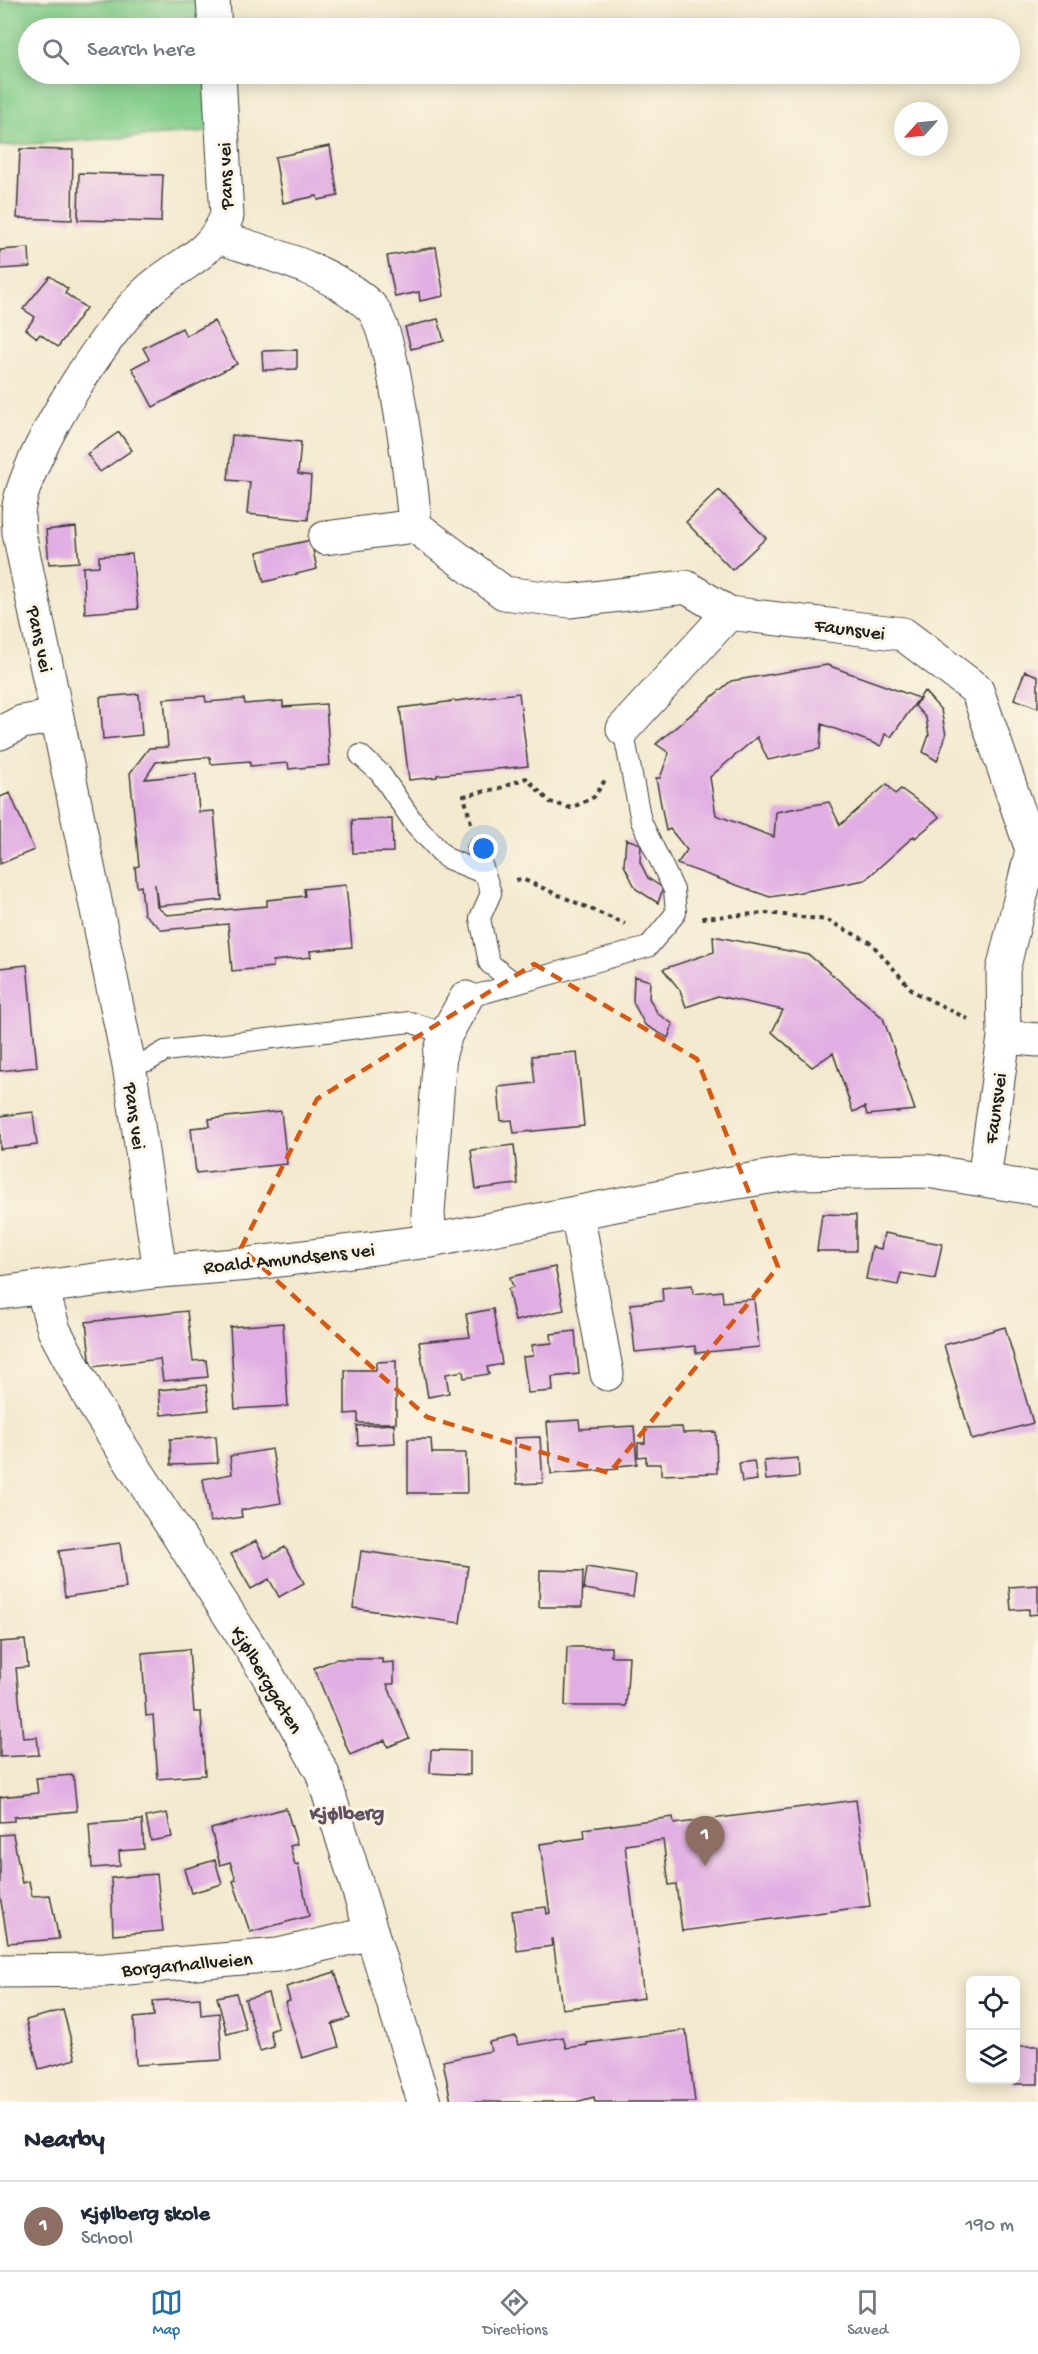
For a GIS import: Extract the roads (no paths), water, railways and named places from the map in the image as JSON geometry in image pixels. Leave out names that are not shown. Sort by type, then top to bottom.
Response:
[{"type":"street","points":[[213,0],[214,18]]},
{"type":"street","name":"Pans vei","points":[[160,1270],[129,1065],[19,533],[18,507],[27,481],[58,414],[117,325],[155,285],[192,260],[218,237],[227,216],[220,84]]},
{"type":"street","points":[[218,237],[265,252],[340,283],[373,309],[390,357],[411,477],[415,526]]},
{"type":"street","points":[[325,538],[415,526],[504,593],[569,601],[686,587],[729,613],[624,736]]},
{"type":"street","name":"Faunsvei","points":[[729,613],[903,634],[977,690],[1035,850],[1002,970],[1004,1037],[984,1179]]},
{"type":"street","points":[[0,733],[22,722],[57,716]]},
{"type":"street","points":[[430,1241],[428,1213],[440,1053],[446,1034],[466,998]]},
{"type":"street","points":[[1004,1037],[1038,1040]]},
{"type":"street","name":"Roald Amundsens vei","points":[[0,1293],[160,1270],[249,1264],[430,1241],[720,1185],[795,1173],[927,1172],[984,1179],[1038,1190]]},
{"type":"street","points":[[577,1213],[607,1374]]},
{"type":"street","name":"Kjølberggaten","points":[[42,1288],[54,1330],[93,1403],[266,1672],[322,1772],[424,2102]]},
{"type":"street","name":"Borgarhallveien","points":[[0,1971],[105,1970],[278,1955],[372,1933]]},
{"type":"lane","points":[[466,998],[648,947],[676,913],[674,890],[641,821],[624,736]]},
{"type":"lane","points":[[360,755],[380,773],[414,823],[446,858],[486,879]]},
{"type":"lane","points":[[477,849],[490,893],[480,918],[489,963],[516,984]]},
{"type":"lane","points":[[129,1065],[148,1061],[165,1051],[410,1022],[446,1034]]},
{"type":"place","name":"Kjølberg skole","points":[[705,1866]]},
{"type":"district","name":"Kjølberg","points":[[347,1812]]}]
